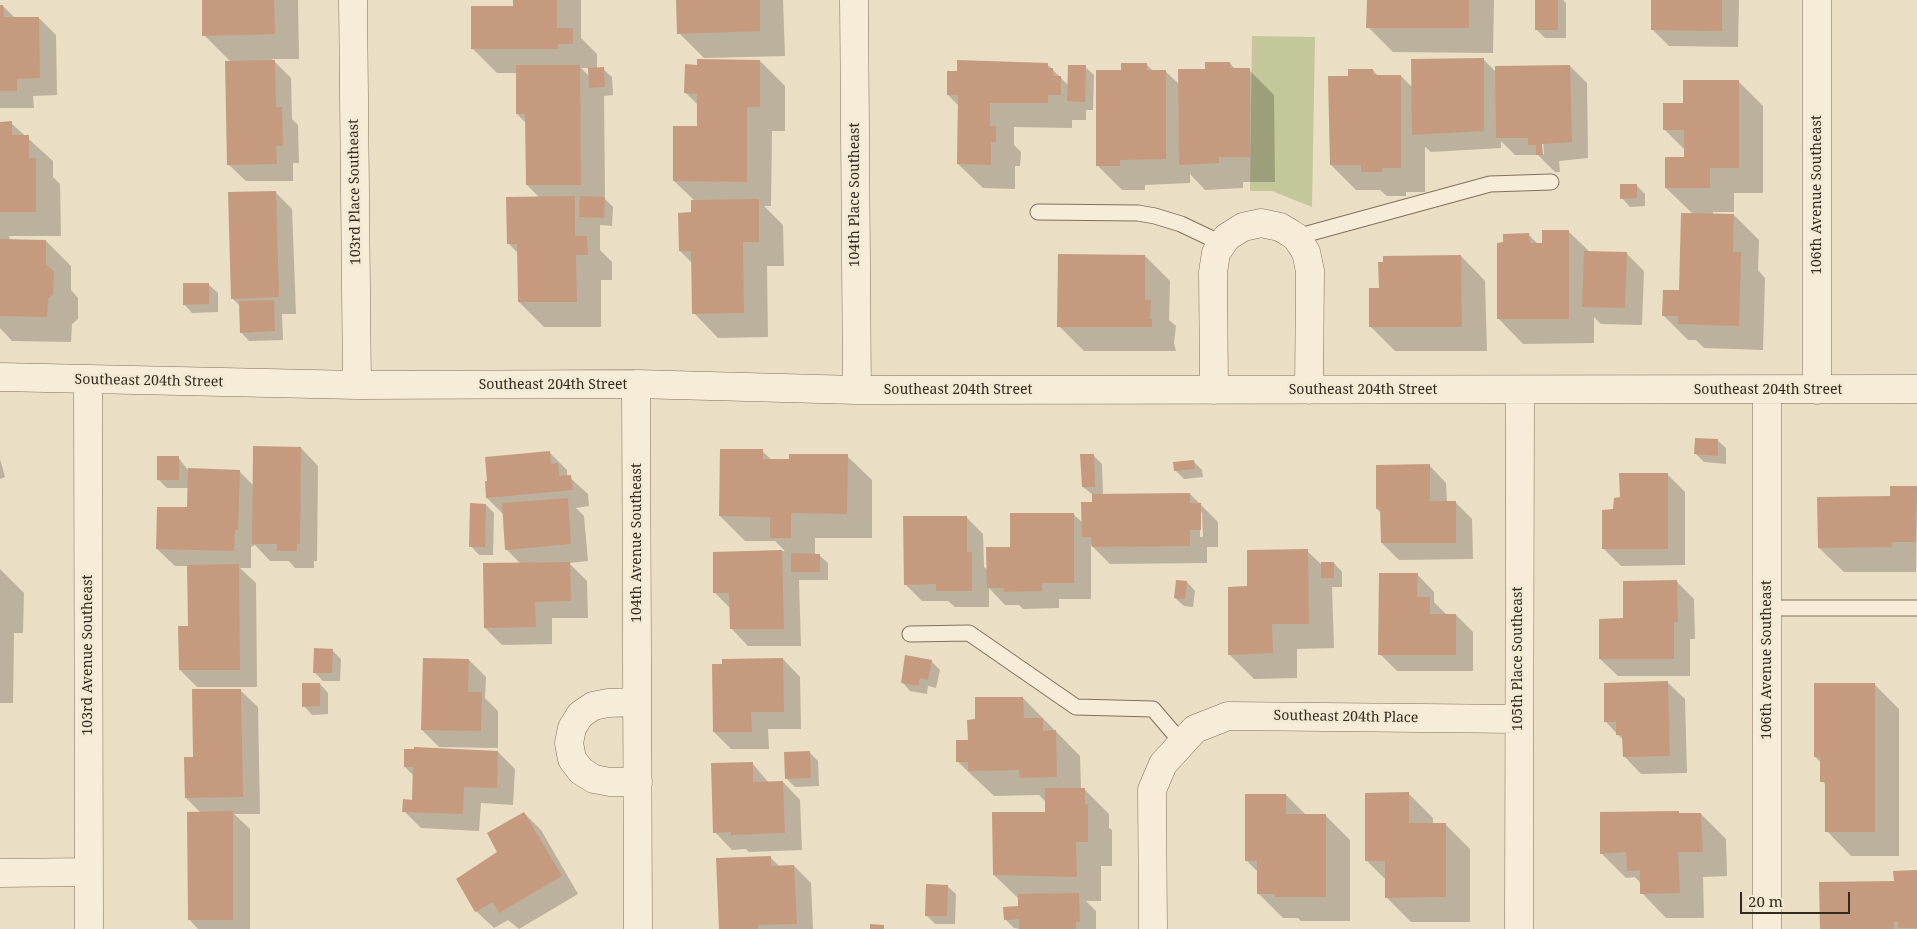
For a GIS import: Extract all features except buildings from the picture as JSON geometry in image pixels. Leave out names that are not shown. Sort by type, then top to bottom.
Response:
[{"type":"street","name":"103rd Place Southeast","points":[[353,0],[357,385]]},
{"type":"street","name":"104th Place Southeast","points":[[854,0],[857,390]]},
{"type":"street","name":"106th Avenue Southeast","points":[[1817,0],[1817,390]]},
{"type":"street","points":[[1214,390],[1213,272],[1216,253],[1227,237],[1242,227],[1261,223],[1280,227],[1296,237],[1306,252],[1310,271],[1309,390]]},
{"type":"street","name":"Southeast 204th Street","points":[[0,377],[357,385],[636,384],[857,390],[1917,389]]},
{"type":"street","name":"103rd Avenue Southeast","points":[[88,380],[89,929]]},
{"type":"street","name":"104th Avenue Southeast","points":[[636,384],[638,929]]},
{"type":"street","name":"105th Place Southeast","points":[[1519,929],[1520,390]]},
{"type":"street","name":"106th Avenue Southeast","points":[[1767,390],[1767,929]]},
{"type":"street","points":[[637,702],[608,703],[593,706],[580,715],[572,728],[569,743],[572,759],[581,771],[594,779],[610,782],[638,782]]},
{"type":"street","name":"Southeast 204th Place","points":[[1153,929],[1152,790],[1163,764],[1195,729],[1228,716],[1518,719]]},
{"type":"street","points":[[0,873],[88,872]]},
{"type":"lane","points":[[1296,237],[1490,184],[1551,182]]},
{"type":"lane","points":[[1038,212],[1138,213],[1181,224],[1223,244]]},
{"type":"lane","points":[[1767,608],[1917,608]]},
{"type":"lane","points":[[910,634],[969,633],[1076,707],[1153,709],[1182,743]]},
{"type":"green space","points":[[1252,36],[1315,37],[1312,207],[1272,191],[1250,191]]}]
